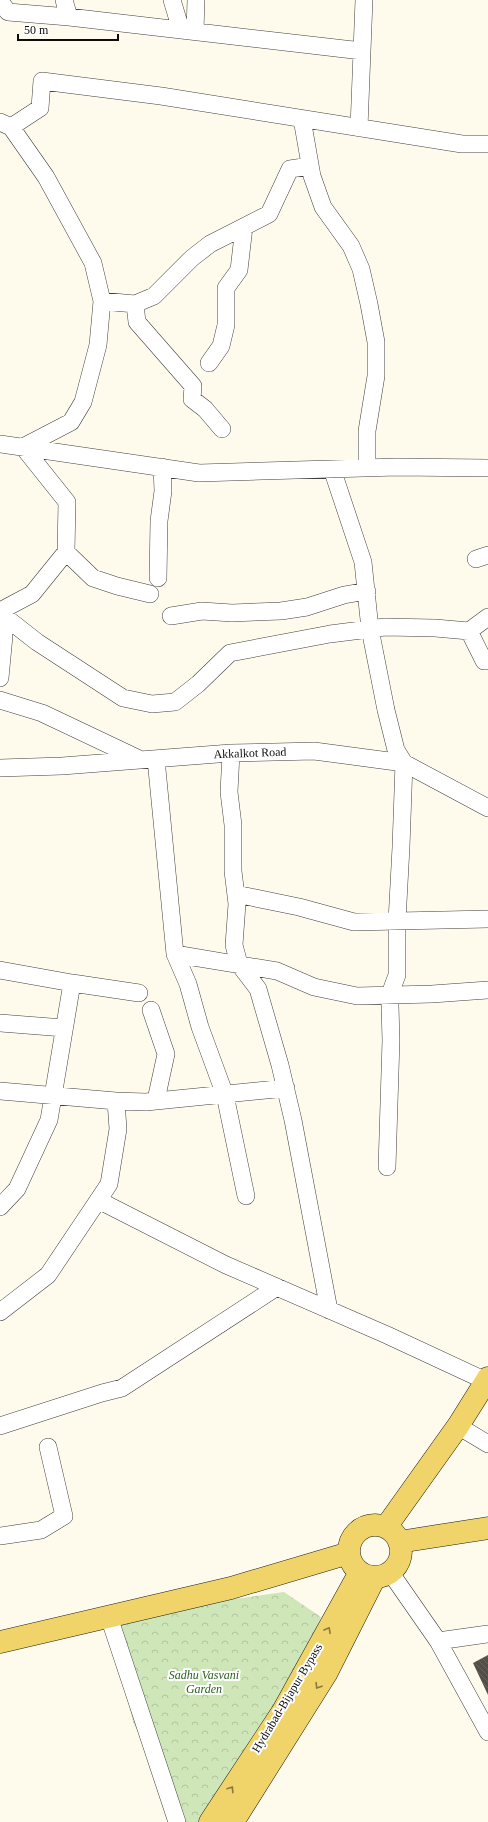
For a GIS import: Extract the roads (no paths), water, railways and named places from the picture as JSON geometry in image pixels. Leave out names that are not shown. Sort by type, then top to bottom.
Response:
[{"type":"main road","points":[[392,1534],[487,1379]]},
{"type":"main road","points":[[375,1574],[351,1560],[349,1553],[350,1544],[354,1536],[360,1530],[373,1526],[392,1534],[488,1528]]},
{"type":"main road","points":[[233,1822],[326,1674],[375,1574],[396,1566],[400,1559],[401,1550],[392,1534]]},
{"type":"main road","points":[[0,1642],[231,1588],[349,1553]]},
{"type":"main road","name":"Hydrabad-Bijapur Bypass","points":[[210,1822],[375,1574]]},
{"type":"street","points":[[64,0],[69,17]]},
{"type":"street","points":[[172,0],[188,31]]},
{"type":"street","points":[[188,31],[196,0]]},
{"type":"street","points":[[359,128],[364,0]]},
{"type":"street","points":[[0,1],[8,12],[69,17],[362,51]]},
{"type":"street","points":[[23,447],[71,422],[83,402],[98,344],[102,301],[93,263],[46,177],[6,124],[40,108],[42,82],[161,96],[462,144],[488,144]]},
{"type":"street","points":[[302,119],[312,176],[323,207],[351,246],[361,269],[369,304],[376,342],[376,376],[367,430],[367,468]]},
{"type":"street","points":[[102,301],[135,304],[154,296],[192,258],[210,244],[269,214],[290,169],[310,166]]},
{"type":"street","points":[[209,363],[221,346],[226,325],[226,288],[239,270],[244,227]]},
{"type":"street","points":[[135,304],[137,322],[193,386],[192,398],[205,409],[222,430]]},
{"type":"street","points":[[0,444],[199,473],[397,467],[488,468]]},
{"type":"street","points":[[23,447],[67,502],[66,552],[32,594],[0,612],[37,642],[123,698],[152,704],[175,702],[198,684],[230,653],[330,634],[385,627],[469,631],[488,617]]},
{"type":"street","points":[[158,578],[159,521],[163,491],[162,467]]},
{"type":"street","points":[[332,469],[363,562],[370,629],[396,750],[404,763],[397,920],[397,975],[390,994],[391,1040],[387,1167]]},
{"type":"street","points":[[66,552],[92,578],[150,594]]},
{"type":"street","points":[[171,616],[202,611],[232,613],[281,611],[307,607],[344,595],[367,591]]},
{"type":"street","points":[[0,618],[4,636],[0,678]]},
{"type":"street","points":[[469,631],[484,661],[488,661]]},
{"type":"street","points":[[0,700],[42,713],[148,759],[175,954],[188,984],[200,1027],[225,1095],[246,1196]]},
{"type":"street","name":"Akkalkot Road","points":[[0,768],[62,766],[231,753],[314,751],[404,763],[488,808]]},
{"type":"street","points":[[231,753],[229,792],[233,825],[233,871],[237,904],[234,945],[239,964],[258,989],[286,1088],[329,1310]]},
{"type":"street","points":[[236,894],[298,907],[354,922],[488,919]]},
{"type":"street","points":[[175,954],[277,971],[314,987],[357,996],[432,994],[488,990]]},
{"type":"street","points":[[0,970],[139,994]]},
{"type":"street","points":[[0,1206],[17,1189],[49,1120],[72,983]]},
{"type":"street","points":[[151,1010],[166,1054],[156,1100]]},
{"type":"street","points":[[0,1023],[64,1028]]},
{"type":"street","points":[[0,1091],[116,1101],[146,1102],[286,1088]]},
{"type":"street","points":[[0,1312],[48,1275],[109,1184],[118,1129],[116,1101]]},
{"type":"street","points":[[98,1200],[226,1265],[487,1379]]},
{"type":"street","points":[[0,1426],[122,1388],[276,1287]]},
{"type":"street","points":[[458,1426],[488,1444]]},
{"type":"street","points":[[0,1536],[41,1530],[64,1516],[48,1447]]},
{"type":"street","points":[[375,1574],[438,1642],[488,1732]]},
{"type":"street","points":[[109,1617],[177,1822]]},
{"type":"street","points":[[438,1642],[488,1634]]},
{"type":"park label","name":"Sadhu Vasvani Garden","points":[[204,1682]]}]
